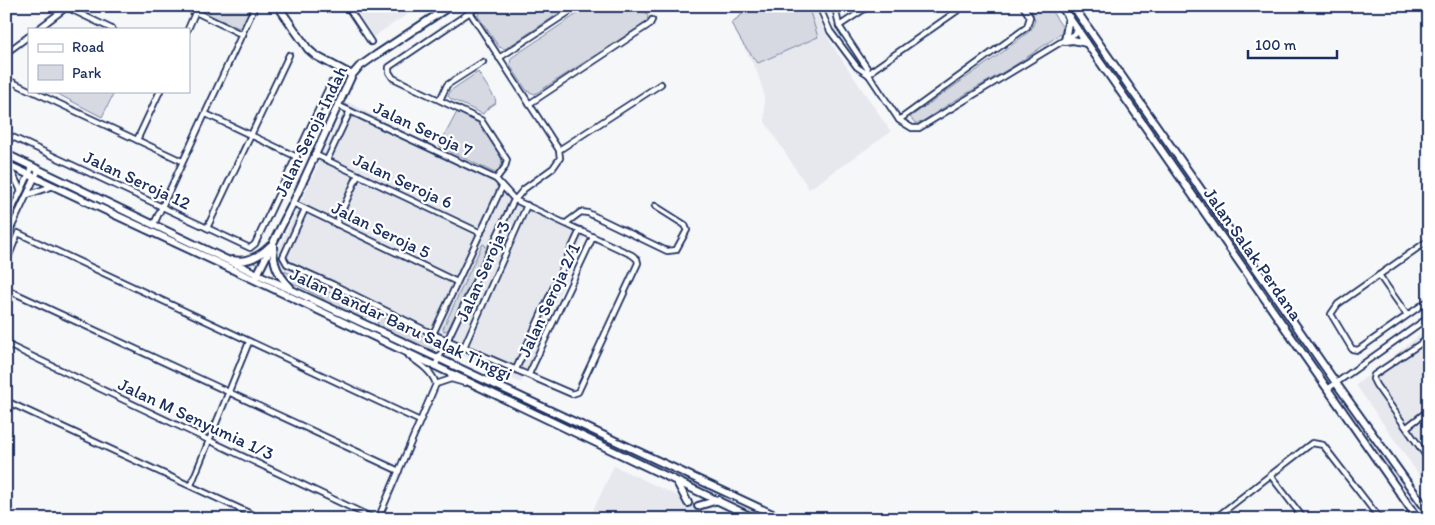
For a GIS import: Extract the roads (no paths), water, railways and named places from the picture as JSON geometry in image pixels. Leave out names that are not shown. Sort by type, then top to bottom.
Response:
[{"type":"main road","points":[[278,6],[308,49],[316,56],[352,75]]},
{"type":"main road","name":"Jalan Seroja Indah","points":[[256,277],[293,203],[352,75],[359,67],[381,51],[450,6]]},
{"type":"main road","name":"Jalan Salak Perdana","points":[[1061,6],[1329,388],[1418,519]]},
{"type":"main road","name":"Jalan Salak Perdana","points":[[1073,6],[1429,513]]},
{"type":"main road","points":[[1069,17],[1064,40],[1080,40],[1088,44]]},
{"type":"main road","points":[[1079,31],[1087,25]]},
{"type":"main road","name":"Jalan Bandar Baru Salak Tinggi","points":[[6,154],[154,224],[223,258],[256,277],[293,291],[783,519]]},
{"type":"main road","name":"Jalan Bandar Baru Salak Tinggi","points":[[8,165],[256,277],[435,366],[756,519]]},
{"type":"main road","points":[[1190,191],[1198,184]]},
{"type":"main road","points":[[223,258],[240,261],[248,260],[264,252],[272,244]]},
{"type":"main road","points":[[272,244],[276,270],[293,291]]},
{"type":"main road","points":[[676,481],[688,503]]},
{"type":"main road","points":[[698,506],[718,500]]},
{"type":"street","points":[[183,6],[244,35]]},
{"type":"street","points":[[188,28],[198,6]]},
{"type":"street","points":[[154,224],[256,6]]},
{"type":"street","points":[[347,6],[371,42]]},
{"type":"street","points":[[435,366],[515,200],[524,189],[558,163],[560,158],[559,150],[466,6]]},
{"type":"street","points":[[305,209],[283,257],[287,264],[433,334],[516,370],[530,374],[572,394],[578,392],[638,263],[637,259],[515,200],[496,178],[504,168],[507,160],[482,120],[393,78],[389,72],[390,67],[479,6]]},
{"type":"street","points":[[500,58],[578,6]]},
{"type":"street","points":[[819,6],[830,31],[858,67],[869,75]]},
{"type":"street","points":[[835,6],[839,26],[867,68],[869,75],[899,120],[912,128],[919,128],[1079,31]]},
{"type":"street","points":[[839,26],[869,6]]},
{"type":"street","points":[[869,75],[874,69],[964,6]]},
{"type":"street","points":[[899,120],[1027,26],[1030,17],[1023,6]]},
{"type":"street","points":[[39,28],[66,7],[110,28]]},
{"type":"street","points":[[529,104],[650,24],[652,20]]},
{"type":"street","points":[[6,53],[28,37]]},
{"type":"street","points":[[207,228],[289,54]]},
{"type":"street","points":[[440,100],[447,85],[483,62]]},
{"type":"street","points":[[6,79],[28,90]]},
{"type":"street","points":[[206,114],[297,157],[331,83]]},
{"type":"street","points":[[559,150],[661,84]]},
{"type":"street","points":[[36,92],[182,161]]},
{"type":"street","points":[[137,140],[160,92]]},
{"type":"street","name":"Jalan Seroja 7","points":[[338,106],[496,178]]},
{"type":"street","points":[[327,160],[350,111]]},
{"type":"street","name":"Jalan Seroja 12","points":[[6,134],[250,248],[256,244],[297,157]]},
{"type":"street","name":"Jalan Seroja 6","points":[[314,154],[481,233]]},
{"type":"street","points":[[8,165],[21,191]]},
{"type":"street","points":[[6,240],[27,195],[36,168]]},
{"type":"street","points":[[336,224],[358,175]]},
{"type":"street","points":[[6,222],[21,191],[32,177]]},
{"type":"street","points":[[27,195],[53,186]]},
{"type":"street","points":[[433,334],[502,187]]},
{"type":"street","name":"Jalan Seroja 5","points":[[293,203],[458,282]]},
{"type":"street","name":"Jalan Seroja 3","points":[[464,347],[527,205]]},
{"type":"street","points":[[566,223],[581,212],[588,213],[667,252],[676,250],[687,230],[685,225],[655,206]]},
{"type":"street","points":[[516,370],[580,230]]},
{"type":"street","points":[[6,263],[18,233],[420,421]]},
{"type":"street","name":"Jalan Seroja 2/1","points":[[530,374],[594,237]]},
{"type":"street","points":[[1429,248],[1426,242],[1338,304],[1331,314],[1352,350],[1358,350],[1429,300]]},
{"type":"street","points":[[1378,275],[1407,315]]},
{"type":"street","points":[[6,289],[399,471]]},
{"type":"street","points":[[1329,388],[1429,317]]},
{"type":"street","points":[[1429,338],[1374,375],[1376,385],[1429,460]]},
{"type":"street","points":[[191,485],[249,342]]},
{"type":"street","name":"Jalan M Senyumia 1/3","points":[[6,344],[376,519]]},
{"type":"street","points":[[376,519],[399,471],[436,384],[434,377],[429,371],[402,350]]},
{"type":"street","points":[[436,384],[451,379],[482,388]]},
{"type":"street","points":[[6,400],[262,519]]},
{"type":"street","points":[[1406,427],[1429,410]]},
{"type":"street","points":[[1214,519],[1312,443],[1323,444],[1380,519]]},
{"type":"street","points":[[1271,476],[1304,519]]}]
